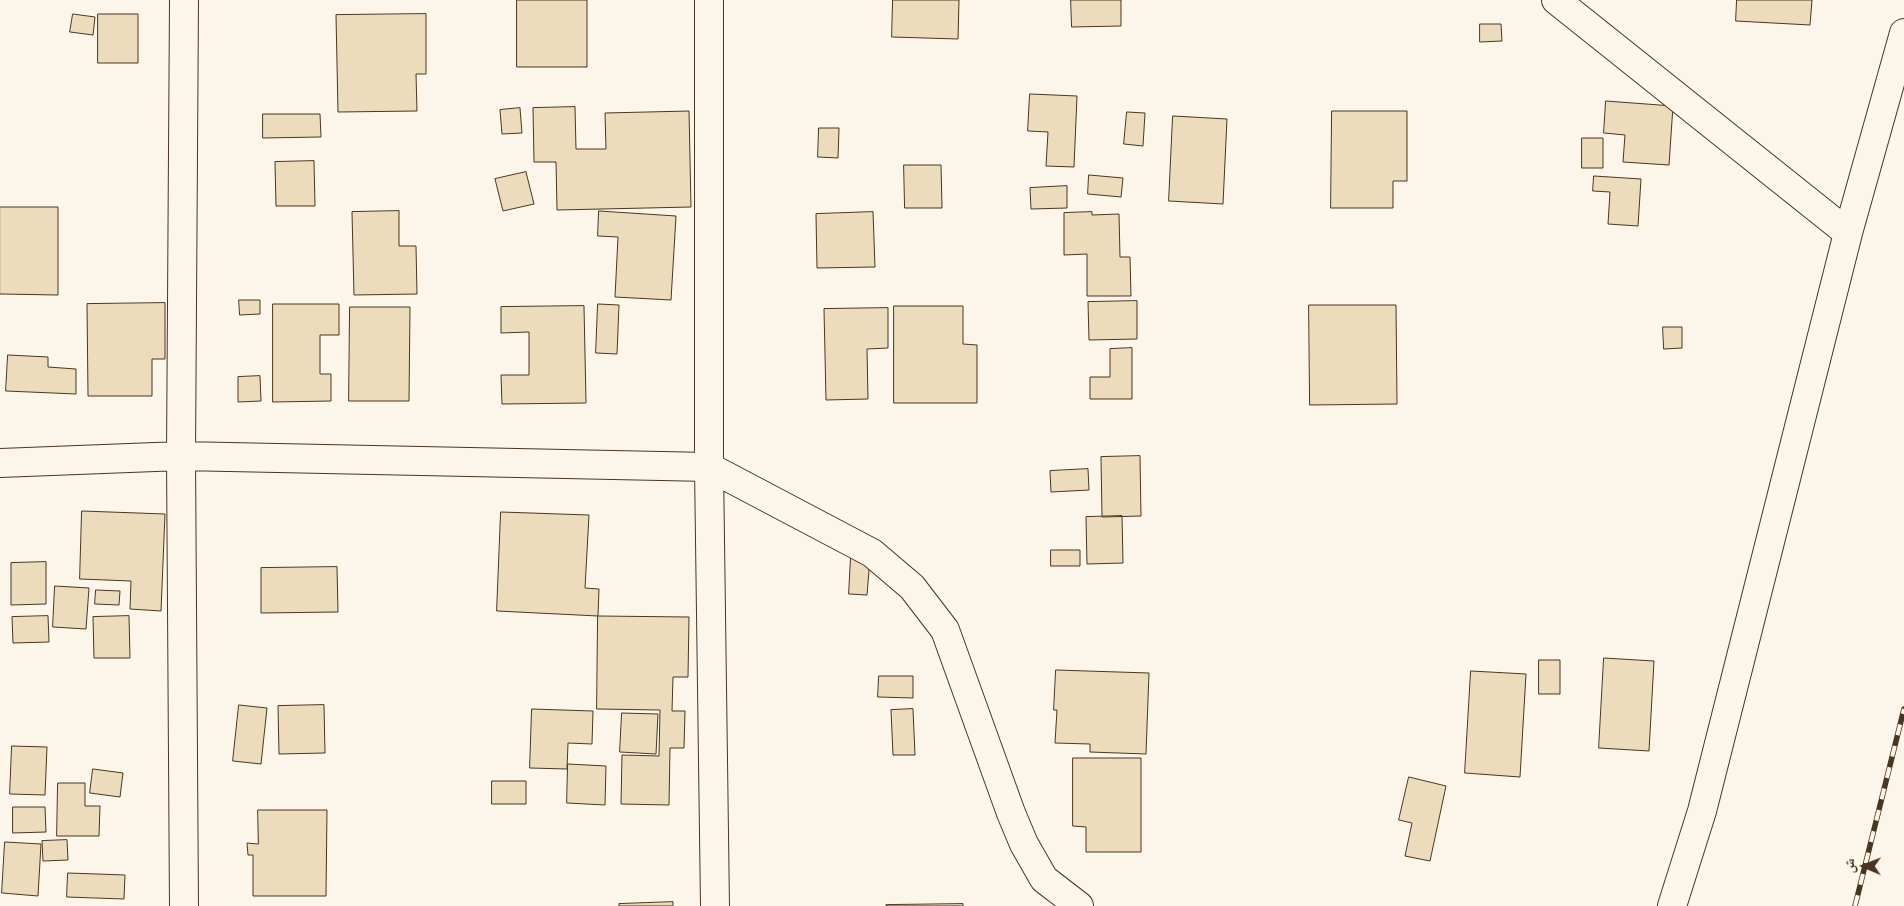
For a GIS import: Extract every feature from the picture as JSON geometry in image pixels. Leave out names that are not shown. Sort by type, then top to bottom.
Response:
[{"type":"street","points":[[184,0],[181,456],[184,906]]},
{"type":"street","points":[[709,0],[709,467],[714,906]]},
{"type":"street","points":[[1556,0],[1848,233]]},
{"type":"street","points":[[1672,906],[1702,811],[1848,233],[1904,33]]},
{"type":"street","points":[[0,463],[181,456],[709,467],[872,552],[912,587],[945,630],[1024,844],[1044,879],[1079,906]]},
{"type":"street","points":[[1043,906],[1044,879]]},
{"type":"building","points":[[517,0],[587,0],[587,67],[517,67]]},
{"type":"building","points":[[893,0],[959,0],[958,39],[892,37]]},
{"type":"building","points":[[1071,0],[1121,0],[1121,26],[1072,27]]},
{"type":"building","points":[[1737,0],[1812,0],[1810,25],[1736,21]]},
{"type":"building","points":[[73,14],[95,17],[93,35],[70,32]]},
{"type":"building","points":[[98,14],[138,14],[138,63],[98,63]]},
{"type":"building","points":[[426,14],[426,74],[416,74],[417,111],[338,112],[336,15]]},
{"type":"building","points":[[1480,24],[1501,24],[1502,41],[1480,42]]},
{"type":"building","points":[[1030,94],[1077,96],[1074,167],[1046,166],[1048,132],[1028,131]]},
{"type":"building","points":[[1606,101],[1673,106],[1669,165],[1623,162],[1625,135],[1604,133]]},
{"type":"building","points":[[575,107],[576,149],[606,149],[605,113],[689,111],[691,207],[557,210],[556,162],[534,162],[533,108]]},
{"type":"building","points":[[520,108],[522,133],[502,134],[500,110]]},
{"type":"building","points":[[1332,111],[1407,111],[1407,181],[1393,181],[1393,208],[1331,208]]},
{"type":"building","points":[[1127,112],[1145,113],[1143,146],[1124,144]]},
{"type":"building","points":[[263,114],[320,114],[321,137],[263,138]]},
{"type":"building","points":[[1173,116],[1227,119],[1223,204],[1169,201]]},
{"type":"building","points":[[819,128],[839,128],[838,158],[818,157]]},
{"type":"building","points":[[1582,138],[1603,138],[1603,168],[1582,168]]},
{"type":"building","points":[[314,161],[315,206],[276,206],[275,162]]},
{"type":"building","points":[[904,165],[941,165],[942,208],[905,208]]},
{"type":"building","points":[[526,172],[534,204],[503,211],[495,179]]},
{"type":"building","points":[[1089,175],[1123,178],[1121,197],[1088,194]]},
{"type":"building","points":[[1594,176],[1641,179],[1638,226],[1608,224],[1610,192],[1593,191]]},
{"type":"building","points":[[1067,186],[1067,208],[1031,209],[1030,188]]},
{"type":"building","points":[[0,207],[58,207],[58,295],[0,294]]},
{"type":"building","points":[[399,211],[399,246],[416,246],[417,294],[354,295],[352,212]]},
{"type":"building","points":[[599,211],[676,216],[671,300],[615,297],[618,237],[598,236]]},
{"type":"building","points":[[873,212],[875,267],[817,268],[816,214]]},
{"type":"building","points":[[1092,212],[1092,215],[1119,214],[1120,257],[1130,257],[1131,296],[1087,296],[1087,254],[1064,255],[1064,213]]},
{"type":"building","points":[[239,300],[260,300],[260,314],[240,315]]},
{"type":"building","points":[[1137,301],[1137,339],[1089,340],[1088,302]]},
{"type":"building","points":[[165,303],[165,359],[152,359],[152,396],[88,396],[87,304]]},
{"type":"building","points":[[273,304],[339,304],[339,335],[320,335],[320,374],[331,374],[331,401],[273,402]]},
{"type":"building","points":[[598,304],[619,305],[617,354],[596,353]]},
{"type":"building","points":[[1309,305],[1396,305],[1397,404],[1310,405]]},
{"type":"building","points":[[584,306],[586,403],[502,404],[501,375],[529,375],[529,332],[501,333],[501,307]]},
{"type":"building","points":[[894,306],[963,306],[963,344],[977,345],[977,403],[894,403]]},
{"type":"building","points":[[350,307],[410,307],[409,401],[349,401]]},
{"type":"building","points":[[888,308],[888,348],[867,349],[868,399],[826,400],[824,309]]},
{"type":"building","points":[[1663,327],[1682,327],[1682,348],[1664,349]]},
{"type":"building","points":[[1132,348],[1132,399],[1090,399],[1090,377],[1110,377],[1110,349]]},
{"type":"building","points":[[8,355],[48,357],[48,367],[76,369],[76,394],[6,391]]},
{"type":"building","points":[[260,376],[261,401],[238,402],[238,377]]},
{"type":"building","points":[[1140,456],[1141,516],[1102,517],[1101,457]]},
{"type":"building","points":[[1088,469],[1089,490],[1051,492],[1050,471]]},
{"type":"building","points":[[82,511],[165,514],[161,611],[130,609],[131,581],[80,579]]},
{"type":"building","points":[[501,512],[589,515],[585,588],[599,589],[598,616],[497,611]]},
{"type":"building","points":[[1122,516],[1123,563],[1087,564],[1086,517]]},
{"type":"building","points":[[1051,550],[1080,550],[1080,566],[1051,566]]},
{"type":"building","points":[[851,556],[870,558],[867,595],[849,594]]},
{"type":"building","points":[[46,562],[46,604],[11,605],[11,563]]},
{"type":"building","points":[[337,567],[338,612],[261,613],[261,568]]},
{"type":"building","points":[[55,586],[89,588],[86,629],[53,627]]},
{"type":"building","points":[[96,590],[120,591],[119,605],[95,604]]},
{"type":"building","points":[[48,616],[49,642],[13,643],[12,617]]},
{"type":"building","points":[[129,616],[130,658],[94,658],[93,617]]},
{"type":"building","points":[[598,616],[689,617],[688,677],[673,677],[672,711],[685,711],[684,748],[670,748],[669,805],[621,804],[622,755],[659,756],[660,710],[597,709]]},
{"type":"building","points":[[1604,658],[1654,661],[1649,751],[1599,748]]},
{"type":"building","points":[[1539,660],[1560,660],[1560,694],[1539,694]]},
{"type":"building","points":[[1056,670],[1149,673],[1146,754],[1090,752],[1090,744],[1055,743],[1057,710],[1054,710]]},
{"type":"building","points":[[1471,671],[1526,674],[1520,777],[1465,773]]},
{"type":"building","points":[[879,676],[913,676],[913,698],[878,697]]},
{"type":"building","points":[[239,705],[267,708],[261,764],[233,761]]},
{"type":"building","points":[[324,705],[325,753],[279,754],[278,706]]},
{"type":"building","points":[[532,709],[593,711],[592,744],[568,743],[567,769],[530,768]]},
{"type":"building","points":[[913,709],[915,755],[893,755],[891,710]]},
{"type":"building","points":[[622,713],[658,714],[656,754],[620,752]]},
{"type":"building","points":[[12,746],[47,747],[45,795],[10,794]]},
{"type":"building","points":[[1073,758],[1141,758],[1141,852],[1086,852],[1086,827],[1073,826]]},
{"type":"building","points":[[568,764],[606,766],[605,805],[567,803]]},
{"type":"building","points":[[93,769],[123,773],[120,797],[90,793]]},
{"type":"building","points":[[1409,777],[1446,786],[1430,861],[1405,856],[1412,823],[1399,820]]},
{"type":"building","points":[[492,781],[526,781],[526,804],[492,804]]},
{"type":"building","points":[[58,783],[85,783],[85,806],[100,806],[99,836],[57,836]]},
{"type":"building","points":[[13,807],[45,807],[46,832],[13,833]]},
{"type":"building","points":[[258,810],[327,810],[326,896],[253,896],[253,855],[248,855],[247,843],[258,844]]},
{"type":"building","points":[[67,840],[68,860],[43,861],[42,841]]},
{"type":"building","points":[[5,842],[41,844],[38,896],[2,893]]},
{"type":"building","points":[[68,873],[125,875],[124,899],[67,897]]},
{"type":"building","points":[[673,902],[673,906],[619,906],[619,904]]},
{"type":"building","points":[[963,904],[963,906],[886,906],[886,905]]},
{"type":"railway","points":[[1855,906],[1904,709]]}]
